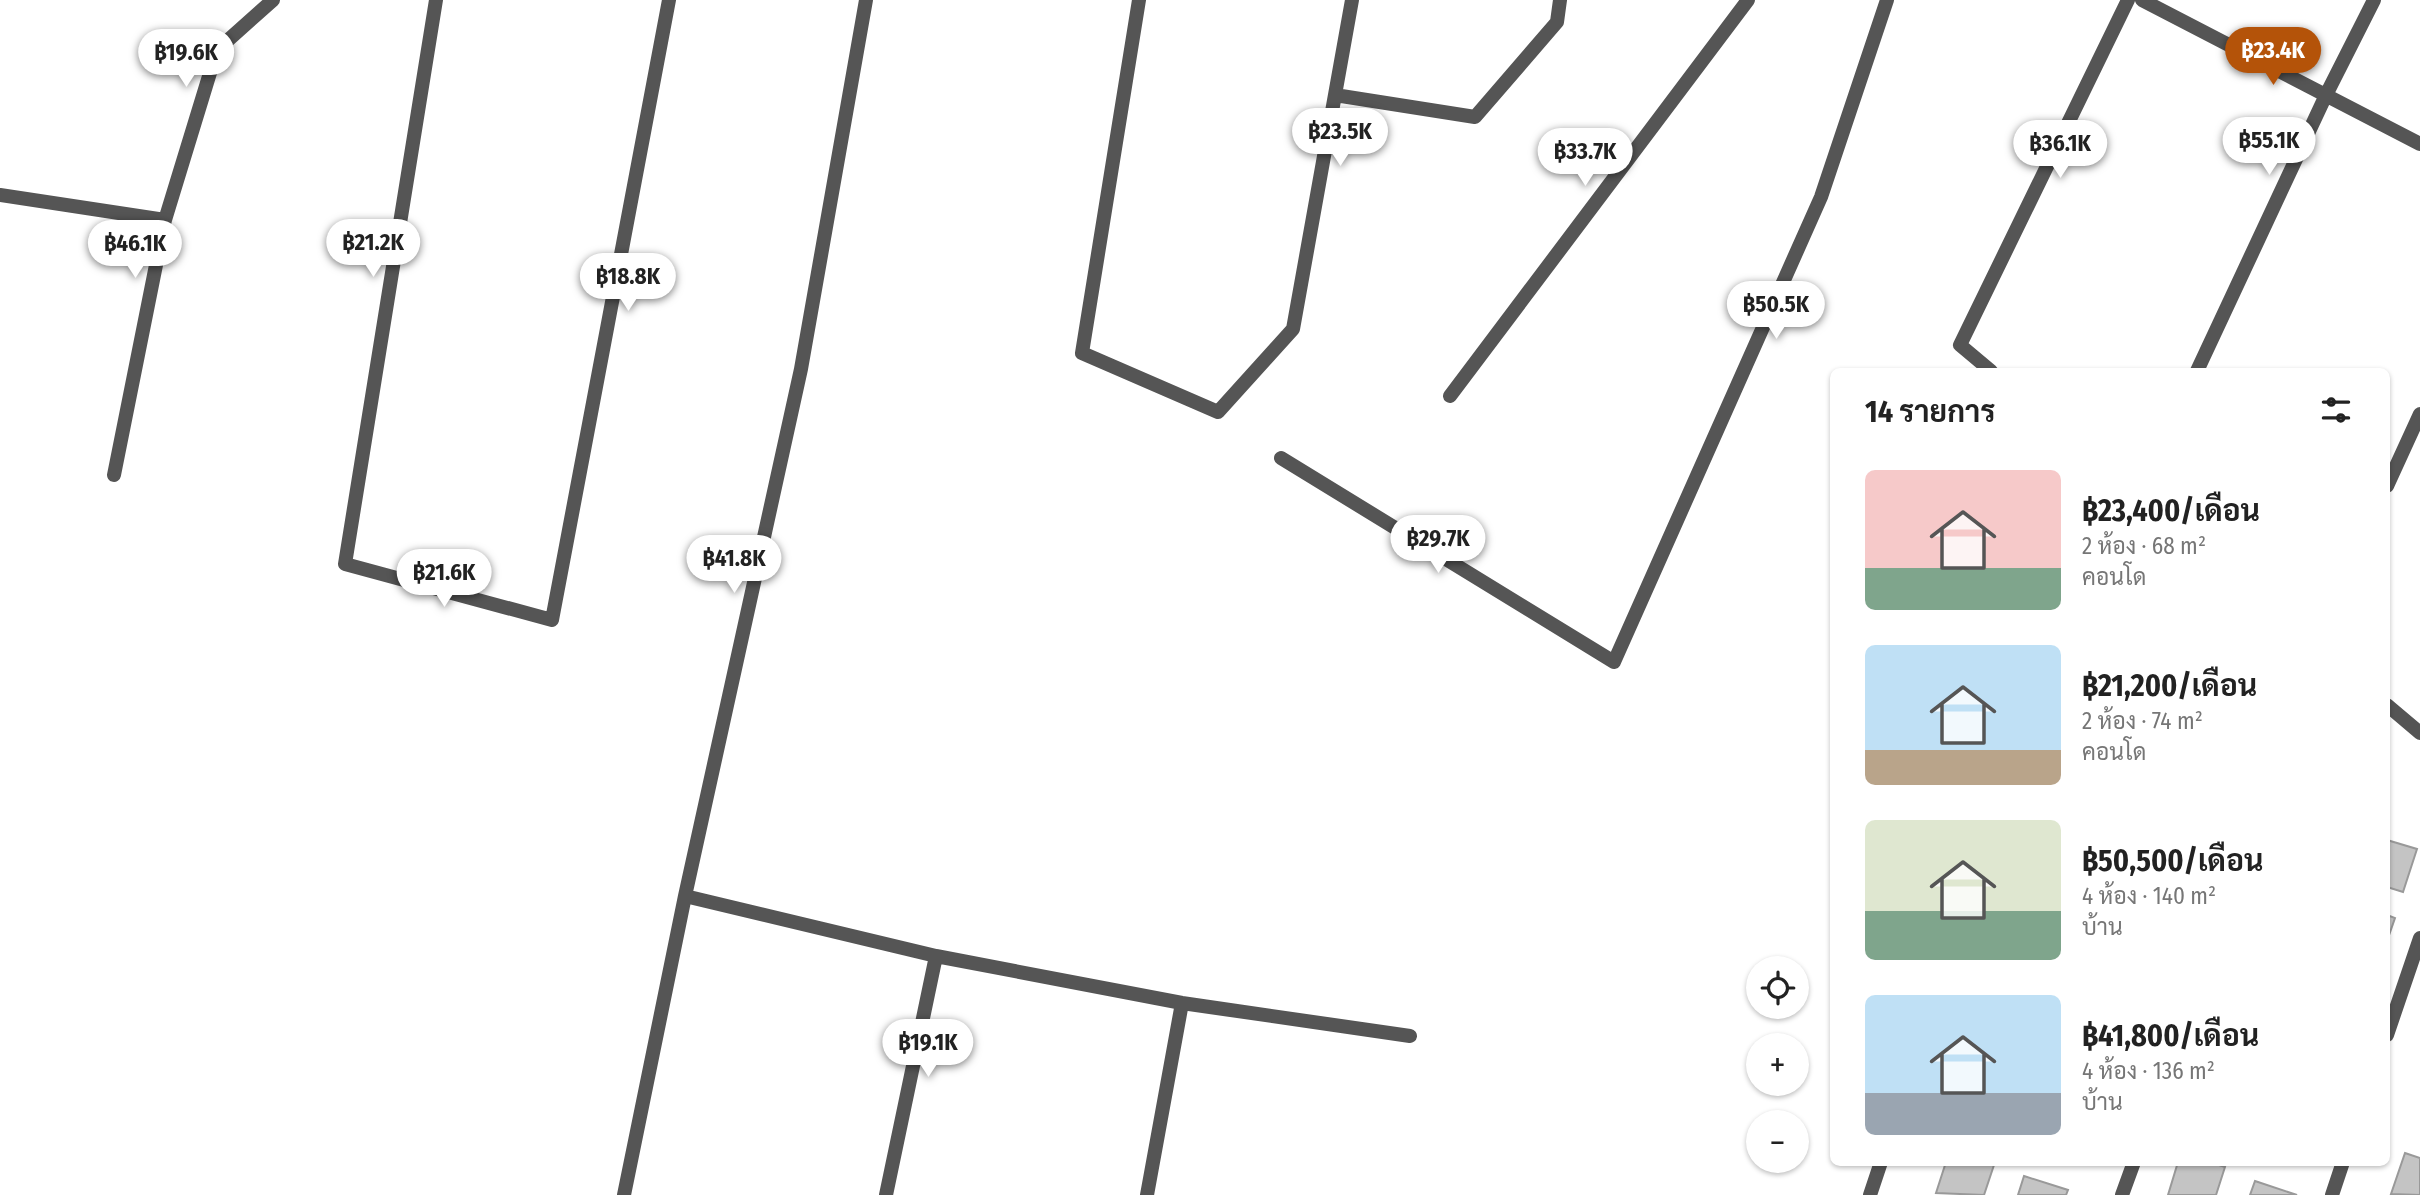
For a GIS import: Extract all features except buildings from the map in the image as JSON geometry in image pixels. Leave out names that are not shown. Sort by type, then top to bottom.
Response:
[{"type":"street","points":[[114,475],[165,220],[217,50],[273,0]]},
{"type":"street","points":[[436,0],[345,564],[552,620],[669,0]]},
{"type":"street","points":[[624,1195],[685,896],[802,369],[866,0]]},
{"type":"street","points":[[1139,0],[1083,353],[1218,412],[1293,329],[1352,0]]},
{"type":"street","points":[[1335,95],[1475,117],[1557,22],[1560,0]]},
{"type":"street","points":[[1450,396],[1748,0]]},
{"type":"street","points":[[1281,458],[1614,662],[1821,197],[1887,0]]},
{"type":"street","points":[[1988,368],[1960,345],[2128,0]]},
{"type":"street","points":[[2142,0],[2420,144]]},
{"type":"street","points":[[2198,368],[2326,95],[2374,0]]},
{"type":"street","points":[[0,195],[165,220]]},
{"type":"street","points":[[2390,479],[2420,414]]},
{"type":"street","points":[[2390,708],[2420,733]]},
{"type":"street","points":[[685,896],[936,956],[1182,1003],[1410,1036]]},
{"type":"street","points":[[2390,1026],[2420,938]]},
{"type":"street","points":[[886,1195],[936,956]]},
{"type":"street","points":[[1147,1195],[1182,1003]]},
{"type":"street","points":[[1870,1195],[1880,1166]]},
{"type":"street","points":[[2122,1195],[2133,1166]]},
{"type":"street","points":[[2332,1195],[2342,1166]]}]
